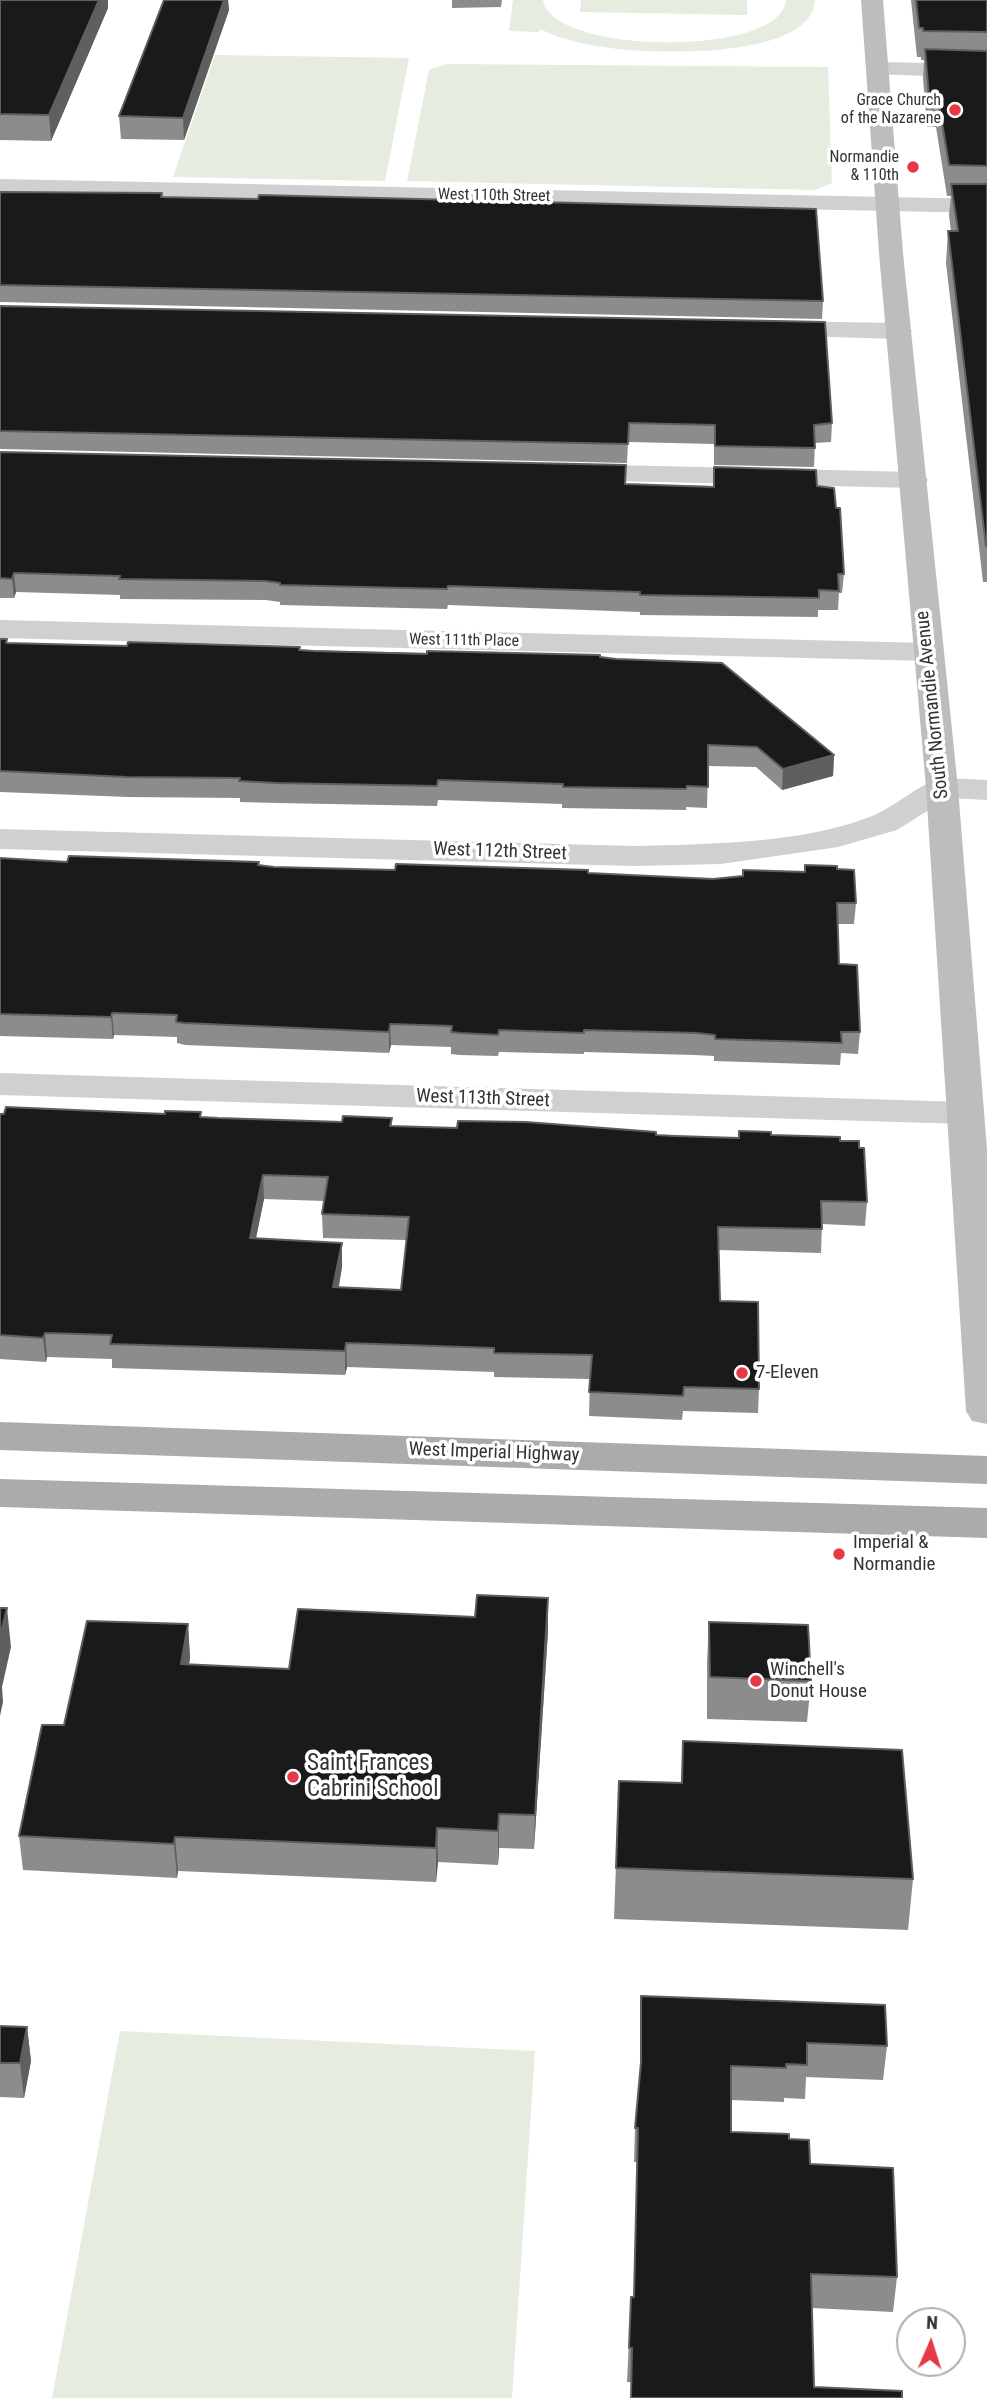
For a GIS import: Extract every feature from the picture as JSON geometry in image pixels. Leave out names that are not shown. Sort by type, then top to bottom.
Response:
[{"type":"main road","name":"South Normandie Avenue","points":[[872,0],[927,652],[942,788],[987,1411]]},
{"type":"main road","name":"West Imperial Highway","points":[[0,1436],[987,1470]]},
{"type":"main road","points":[[0,1493],[987,1523]]},
{"type":"street","points":[[878,69],[987,71]]},
{"type":"street","name":"West 110th Street","points":[[0,186],[987,206]]},
{"type":"street","points":[[754,328],[899,331]]},
{"type":"street","points":[[540,472],[914,480]]},
{"type":"street","name":"West 111th Place","points":[[0,629],[927,652]]},
{"type":"street","points":[[942,788],[987,790]]},
{"type":"street","name":"West 112th Street","points":[[0,839],[634,856],[721,854],[826,839],[885,823],[942,788]]},
{"type":"street","name":"West 113th Street","points":[[0,1084],[965,1113]]},
{"type":"shaded area","points":[[513,0],[543,0],[556,18],[584,31],[622,39],[666,42],[709,40],[747,32],[775,19],[786,0],[815,0],[807,20],[788,34],[728,49],[660,51],[593,45],[540,29],[539,32],[509,31]]},
{"type":"shaded area","points":[[581,0],[747,0],[747,15],[580,12]]},
{"type":"shaded area","points":[[215,55],[409,58],[385,181],[173,177]]},
{"type":"shaded area","points":[[446,64],[828,67],[832,183],[815,190],[407,181],[429,70]]},
{"type":"shaded area","points":[[120,2031],[535,2051],[512,2398],[52,2398]]},
{"type":"building","points":[[0,0],[99,0],[49,115],[0,114]]},
{"type":"building","points":[[164,0],[224,0],[183,118],[119,116]]},
{"type":"building","points":[[916,0],[987,0],[987,32],[923,31],[923,28],[919,28]]},
{"type":"building","points":[[925,49],[987,51],[987,166],[949,165],[938,98],[929,97]]},
{"type":"building","points":[[951,184],[987,184],[987,546],[948,231],[958,231]]},
{"type":"building","points":[[0,192],[162,193],[161,197],[258,199],[259,195],[816,209],[823,301],[0,285]]},
{"type":"building","points":[[0,306],[825,322],[832,423],[814,425],[815,448],[715,446],[715,425],[629,423],[628,444],[0,431]]},
{"type":"building","points":[[0,452],[626,465],[625,484],[714,487],[714,467],[816,470],[817,486],[834,488],[836,508],[840,508],[844,574],[838,574],[839,591],[819,590],[819,598],[640,595],[640,592],[448,586],[447,589],[280,585],[265,581],[119,579],[120,576],[14,573],[12,579],[0,578]]},
{"type":"building","points":[[0,639],[7,639],[6,643],[127,646],[128,642],[300,647],[299,650],[314,651],[600,655],[616,659],[722,663],[834,755],[783,769],[757,747],[708,745],[708,787],[687,786],[686,789],[563,787],[563,784],[438,780],[437,786],[276,783],[239,781],[240,778],[126,777],[0,771]]},
{"type":"building","points":[[69,856],[259,862],[258,865],[274,867],[395,870],[396,864],[588,870],[588,873],[713,879],[743,876],[743,870],[805,872],[805,865],[837,866],[837,869],[854,870],[856,903],[837,903],[839,964],[857,965],[860,1032],[841,1032],[842,1043],[715,1039],[715,1035],[696,1033],[584,1030],[584,1033],[499,1030],[498,1035],[451,1032],[452,1026],[390,1024],[389,1032],[184,1023],[176,1022],[177,1015],[112,1013],[111,1017],[0,1014],[0,858],[67,862]]},
{"type":"building","points":[[6,1107],[165,1114],[165,1111],[201,1112],[200,1117],[342,1122],[343,1116],[392,1118],[390,1126],[457,1128],[458,1121],[526,1122],[656,1132],[656,1135],[675,1136],[739,1138],[739,1131],[840,1137],[840,1141],[859,1141],[859,1148],[864,1148],[867,1202],[821,1201],[822,1229],[718,1227],[720,1301],[758,1302],[759,1389],[684,1387],[683,1396],[589,1392],[592,1355],[494,1353],[494,1348],[346,1343],[345,1351],[110,1344],[112,1335],[45,1333],[43,1338],[0,1335],[0,1114],[4,1114]],"holes":[[[263,1175],[328,1177],[322,1214],[409,1217],[401,1290],[333,1287],[342,1243],[250,1238]]]},
{"type":"building","points":[[477,1595],[548,1598],[535,1815],[499,1814],[498,1831],[437,1828],[436,1848],[175,1837],[174,1844],[19,1836],[42,1725],[64,1725],[87,1621],[188,1624],[181,1664],[289,1669],[298,1609],[475,1617]]},
{"type":"building","points":[[0,1608],[7,1608],[0,1636]]},
{"type":"building","points":[[709,1622],[808,1625],[811,1681],[710,1677]]},
{"type":"building","points":[[683,1741],[902,1750],[913,1879],[616,1868],[619,1781],[682,1783]]},
{"type":"building","points":[[641,1996],[885,2005],[887,2046],[807,2043],[807,2065],[786,2064],[786,2068],[731,2066],[731,2132],[789,2134],[789,2139],[809,2140],[810,2164],[893,2168],[897,2277],[811,2274],[814,2387],[902,2391],[902,2398],[631,2398],[632,2348],[629,2348],[631,2297],[634,2297],[638,2128],[635,2128],[641,2062]]},
{"type":"building","points":[[0,2026],[27,2027],[20,2063],[0,2063]]},
{"type":"place","name":"Grace Church of the Nazarene","points":[[955,110]]},
{"type":"place","name":"Normandie & 110th","points":[[913,167]]},
{"type":"place","name":"7-Eleven","points":[[742,1373]]},
{"type":"place","name":"Imperial & Normandie","points":[[839,1554]]},
{"type":"place","name":"Winchell's Donut House","points":[[756,1681]]},
{"type":"place","name":"Saint Frances Cabrini School","points":[[293,1777]]}]
